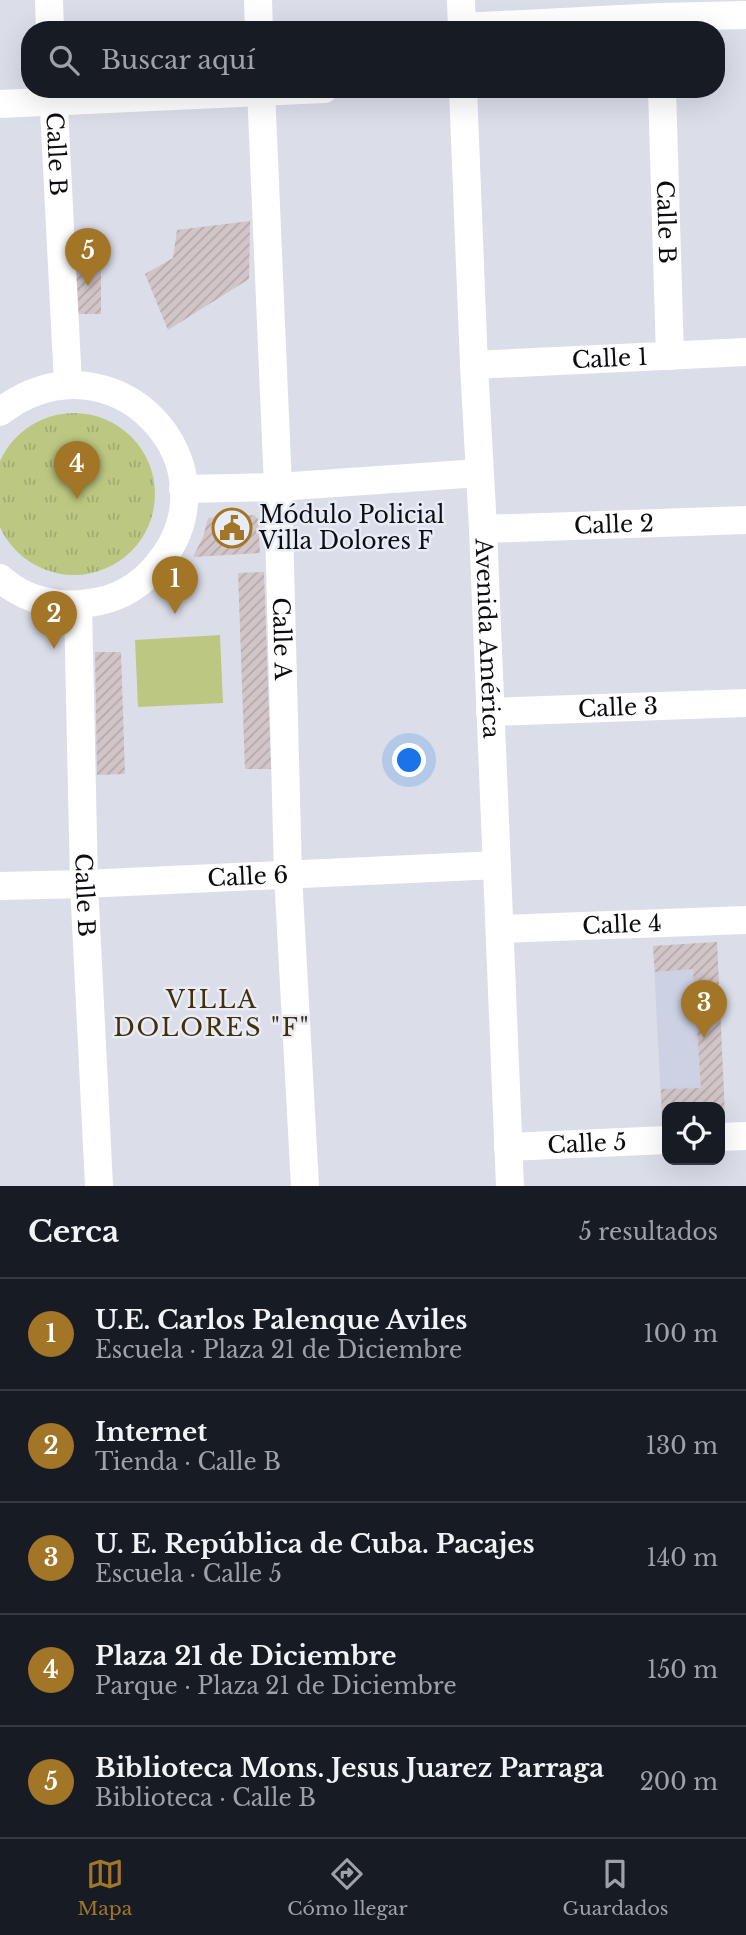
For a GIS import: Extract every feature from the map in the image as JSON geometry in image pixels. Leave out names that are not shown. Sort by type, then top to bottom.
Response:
[{"type":"street","points":[[49,0],[50,21]]},
{"type":"street","points":[[258,0],[259,21]]},
{"type":"street","points":[[682,21],[746,15]]},
{"type":"street","points":[[462,19],[561,21]]},
{"type":"street","points":[[0,104],[35,98]]},
{"type":"street","name":"Calle B","points":[[53,98],[68,384]]},
{"type":"street","name":"Calle A","points":[[261,98],[278,487],[288,875],[305,1186]]},
{"type":"street","name":"Avenida América","points":[[463,98],[474,365],[484,529],[510,1186]]},
{"type":"street","name":"Calle B","points":[[662,98],[670,356]]},
{"type":"street","name":"Calle 1","points":[[474,365],[746,352]]},
{"type":"street","points":[[0,412],[15,401],[50,387],[68,384],[111,391],[131,400],[148,413],[162,429],[173,448],[183,489],[183,509],[166,554],[148,576],[115,597],[78,605],[58,604],[38,600],[20,592],[0,578]]},
{"type":"street","points":[[183,489],[278,487],[480,473]]},
{"type":"street","name":"Calle 2","points":[[484,529],[746,520]]},
{"type":"street","name":"Calle B","points":[[78,605],[84,884],[99,1186]]},
{"type":"street","name":"Calle 3","points":[[490,712],[746,703]]},
{"type":"street","name":"Calle 6","points":[[0,886],[497,865]]},
{"type":"street","name":"Calle 4","points":[[500,929],[746,920]]},
{"type":"street","points":[[725,1137],[746,1136]]},
{"type":"street","name":"Calle 5","points":[[508,1147],[662,1140]]},
{"type":"shaded area","points":[[717,942],[724,1102],[662,1102],[662,1120],[653,946]]},
{"type":"green space","points":[[74,413],[105,419],[131,437],[141,449],[153,478],[155,494],[149,525],[131,551],[105,569],[74,575],[43,569],[17,551],[-1,525],[-1,463],[17,437],[43,419]]},
{"type":"green space","points":[[220,635],[223,703],[138,707],[135,640]]},
{"type":"building","points":[[250,221],[249,279],[168,330],[145,274],[173,258],[177,230]]},
{"type":"building","points":[[75,257],[101,257],[101,314],[75,314]]},
{"type":"building","name":"Módulo Policial Villa Dolores F","points":[[254,515],[258,519],[260,553],[193,557],[203,537],[208,518]]},
{"type":"building","points":[[264,572],[271,769],[245,769],[238,573]]},
{"type":"building","points":[[95,652],[121,652],[125,774],[97,775]]},
{"type":"building","points":[[717,942],[724,1102],[662,1102],[662,1120],[661,1089],[701,1088],[693,969],[655,972],[653,946]]},
{"type":"place","name":"Biblioteca Mons. Jesus Juarez Parraga","points":[[88,286]]},
{"type":"place","name":"Plaza 21 de Diciembre","points":[[77,499]]},
{"type":"place","name":"Módulo Policial Villa Dolores F","points":[[232,528]]},
{"type":"place","name":"U.E. Carlos Palenque Aviles","points":[[175,614]]},
{"type":"place","name":"Internet","points":[[54,649]]},
{"type":"place","name":"U. E. República de Cuba. Pacajes","points":[[704,1038]]},
{"type":"district","name":"VILLA DOLORES \"F\"","points":[[212,1013]]}]
